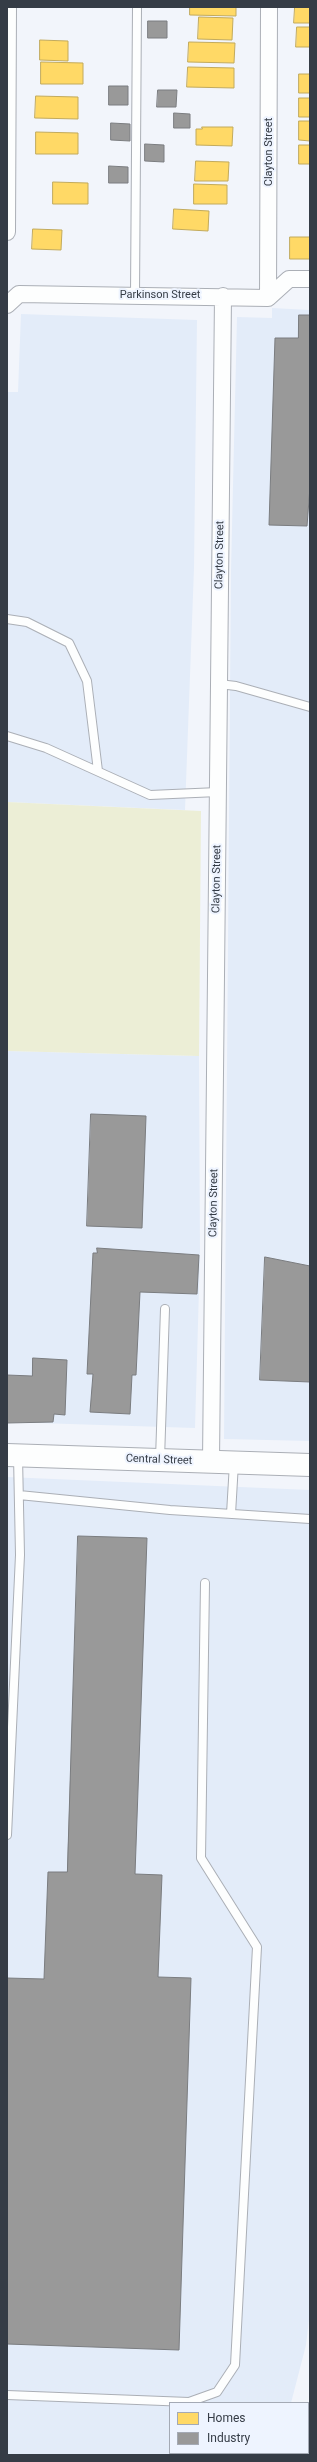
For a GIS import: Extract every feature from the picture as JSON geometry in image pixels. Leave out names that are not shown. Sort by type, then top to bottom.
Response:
[{"type":"street","points":[[7,232],[8,7]]},
{"type":"street","name":"Clayton Street","points":[[268,298],[269,7]]},
{"type":"street","points":[[268,298],[289,279],[310,279]]},
{"type":"street","name":"Parkinson Street","points":[[7,305],[19,294],[223,296],[268,298]]},
{"type":"street","name":"Clayton Street","points":[[211,1462],[223,296]]},
{"type":"street","name":"Central Street","points":[[13,1455],[310,1465]]},
{"type":"lane","points":[[135,295],[137,7]]},
{"type":"lane","points":[[7,619],[27,622],[69,643],[87,681],[98,772]]},
{"type":"lane","points":[[219,684],[236,686],[310,707]]},
{"type":"lane","points":[[7,736],[46,748],[150,795],[218,792]]},
{"type":"lane","points":[[160,1460],[165,1309]]},
{"type":"lane","points":[[7,1835],[20,1556],[19,1495],[13,1455]]},
{"type":"lane","points":[[231,1514],[234,1462]]},
{"type":"lane","points":[[19,1495],[170,1510],[310,1519]]},
{"type":"lane","points":[[7,2395],[189,2402],[216,2392],[235,2365],[257,1947],[202,1858],[205,1583]]},
{"type":"shaded area","points":[[272,308],[310,310],[310,1441],[224,1439],[231,570],[237,317],[272,318]]},
{"type":"shaded area","points":[[21,314],[197,320],[194,568],[185,810],[7,802],[7,392],[18,392]]},
{"type":"shaded area","points":[[7,1051],[199,1056],[200,1254],[195,1428],[7,1422]]},
{"type":"shaded area","points":[[7,1477],[310,1490],[310,2311],[306,2345],[291,2402],[169,2402],[169,2454],[295,2455],[7,2455]]},
{"type":"green space","points":[[7,802],[201,811],[199,1056],[7,1051]]},
{"type":"building: Homes","points":[[190,7],[236,7],[236,16],[190,15]]},
{"type":"building: Homes","points":[[295,7],[310,7],[310,23],[294,23]]},
{"type":"building: Homes","points":[[199,17],[233,18],[232,40],[198,39]]},
{"type":"building: Homes","points":[[297,27],[310,27],[310,47],[296,47]]},
{"type":"building: Homes","points":[[40,40],[68,41],[68,61],[40,60]]},
{"type":"building: Homes","points":[[189,42],[235,43],[234,63],[188,62]]},
{"type":"building: Homes","points":[[41,62],[83,63],[83,84],[41,84]]},
{"type":"building: Homes","points":[[188,67],[234,68],[234,88],[187,87]]},
{"type":"building: Homes","points":[[299,74],[310,74],[310,93],[299,93]]},
{"type":"building: Homes","points":[[36,96],[78,97],[78,119],[35,118]]},
{"type":"building: Homes","points":[[299,98],[310,98],[310,117],[299,117]]},
{"type":"building: Homes","points":[[299,121],[310,121],[310,141],[299,140]]},
{"type":"building: Homes","points":[[202,127],[233,127],[232,146],[196,145],[196,129],[202,129]]},
{"type":"building: Homes","points":[[36,132],[78,133],[78,154],[36,154]]},
{"type":"building: Homes","points":[[299,145],[310,145],[310,164],[299,164]]},
{"type":"building: Homes","points":[[196,161],[229,162],[228,181],[195,181]]},
{"type":"building: Homes","points":[[53,182],[88,183],[88,204],[53,204]]},
{"type":"building: Homes","points":[[194,184],[227,185],[227,204],[194,204]]},
{"type":"building: Homes","points":[[174,209],[209,211],[208,231],[173,229]]},
{"type":"building: Homes","points":[[33,229],[62,230],[61,250],[32,249]]},
{"type":"building: Homes","points":[[290,237],[310,237],[310,259],[290,259]]},
{"type":"building: Industry","points":[[148,21],[167,21],[167,38],[148,38]]},
{"type":"building: Industry","points":[[109,86],[128,86],[128,105],[109,105]]},
{"type":"building: Industry","points":[[158,90],[177,90],[176,107],[157,107]]},
{"type":"building: Industry","points":[[174,113],[190,114],[190,128],[174,128]]},
{"type":"building: Industry","points":[[111,123],[130,124],[130,141],[111,140]]},
{"type":"building: Industry","points":[[145,144],[164,145],[164,162],[145,161]]},
{"type":"building: Industry","points":[[109,166],[128,167],[128,183],[109,183]]},
{"type":"building: Industry","points":[[299,315],[310,315],[310,487],[307,526],[269,525],[275,338],[298,338]]},
{"type":"building: Industry","points":[[91,1114],[146,1116],[142,1228],[87,1226]]},
{"type":"building: Industry","points":[[97,1248],[199,1255],[197,1294],[140,1292],[136,1375],[132,1375],[130,1414],[90,1412],[93,1374],[87,1374],[93,1253],[97,1253]]},
{"type":"building: Industry","points":[[265,1257],[310,1266],[310,1382],[260,1380]]},
{"type":"building: Industry","points":[[33,1358],[67,1360],[65,1415],[54,1414],[53,1422],[7,1423],[7,1375],[32,1376]]},
{"type":"building: Industry","points":[[78,1536],[147,1538],[135,1874],[162,1875],[158,1977],[191,1978],[179,2350],[7,2344],[7,1978],[44,1979],[48,1872],[67,1872]]}]
